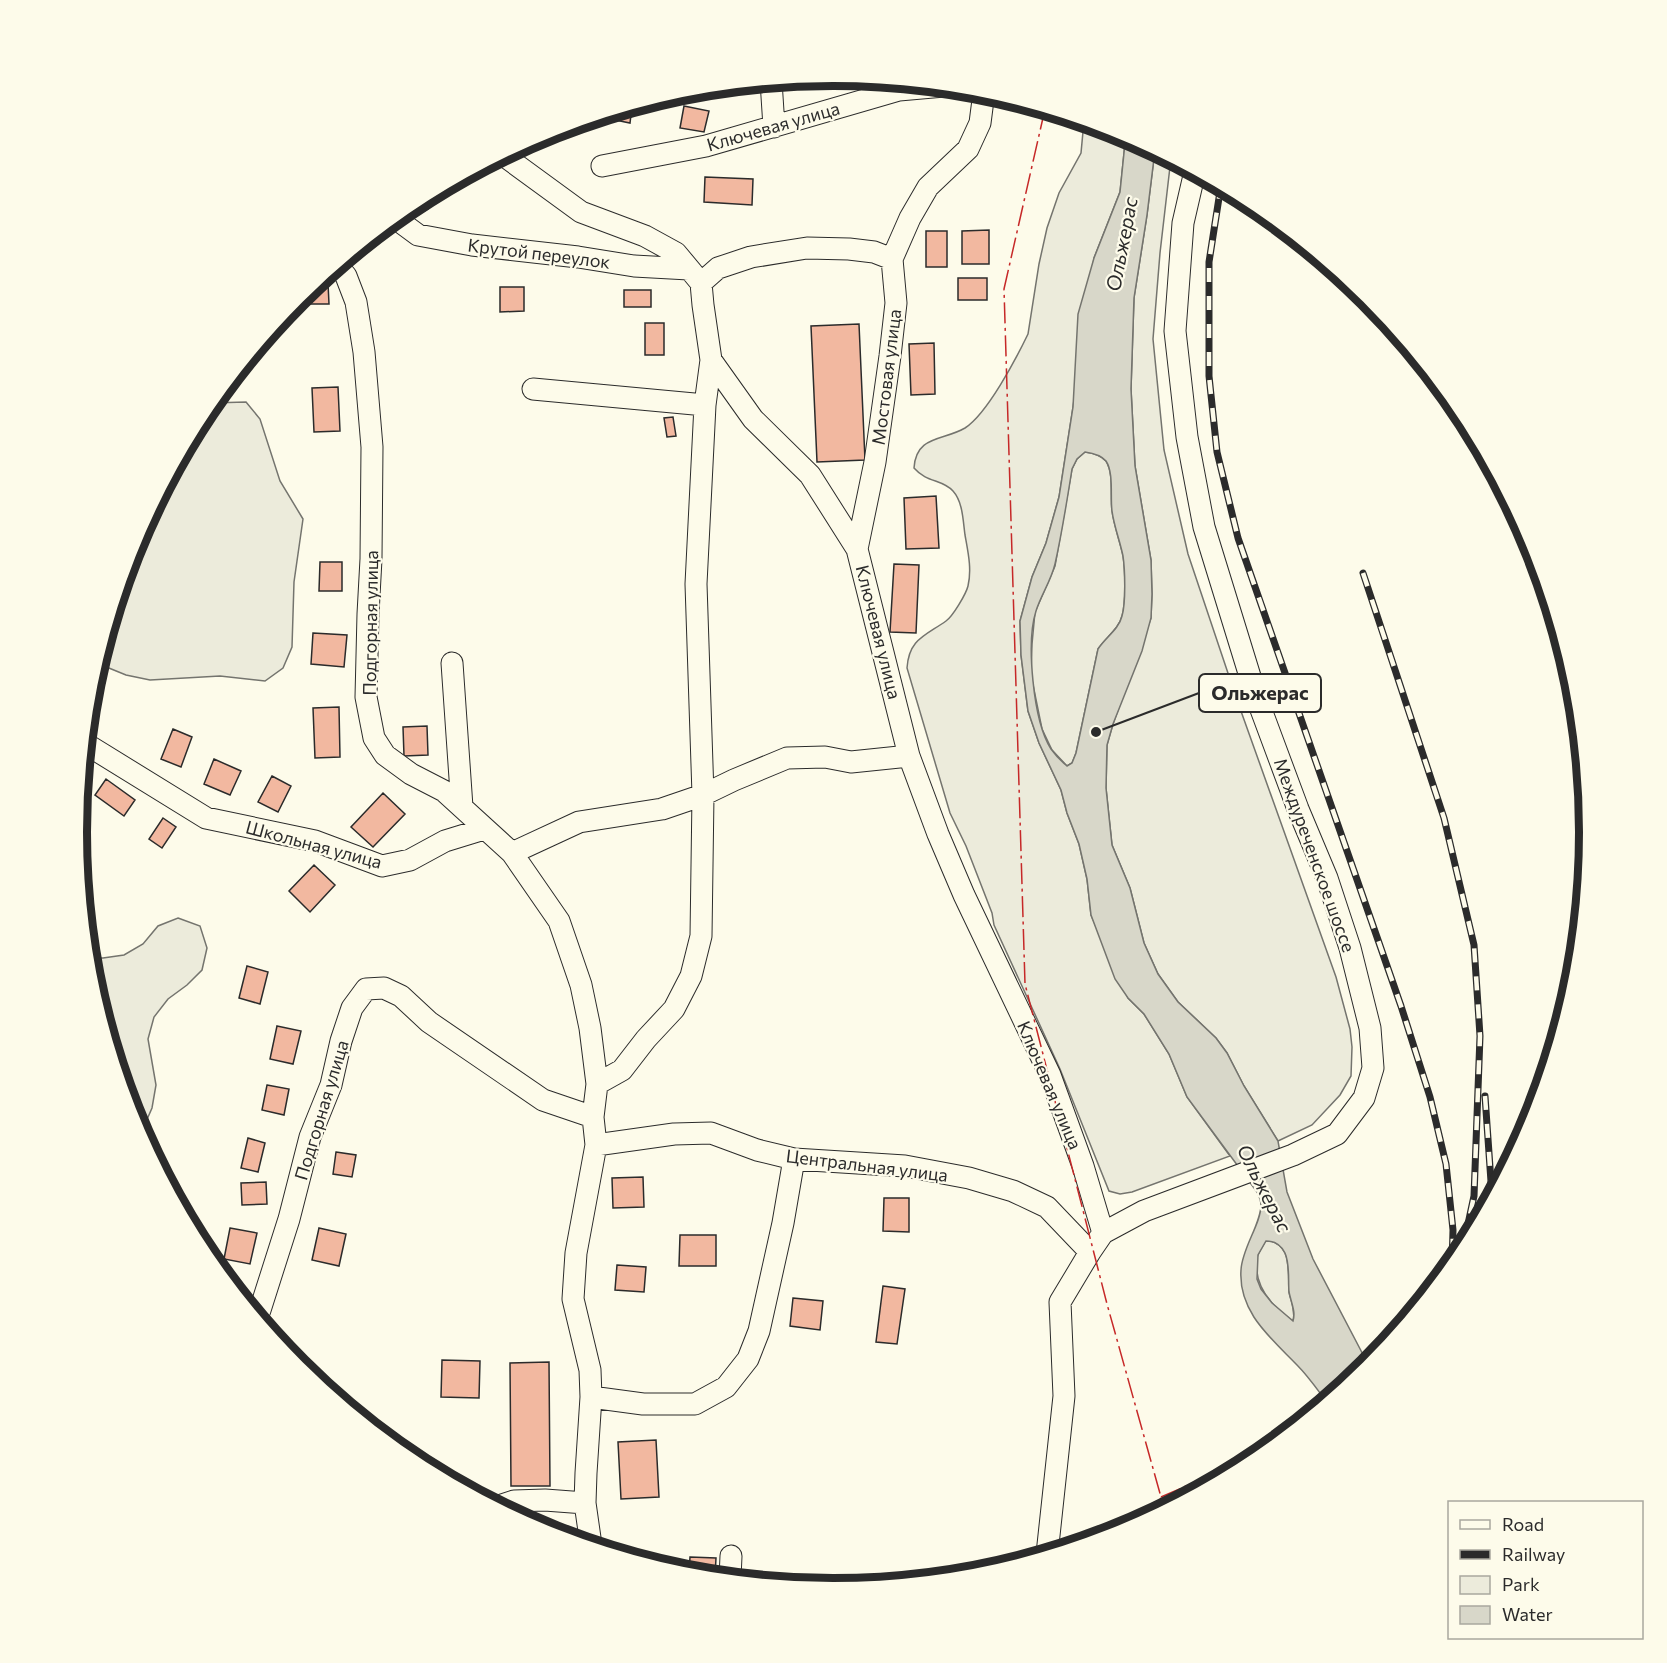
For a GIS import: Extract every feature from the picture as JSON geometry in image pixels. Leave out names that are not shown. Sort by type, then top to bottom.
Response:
[{"type":"street","points":[[771,88],[774,127]]},
{"type":"street","name":"Ключевая улица","points":[[602,166],[706,146],[798,118],[906,89]]},
{"type":"street","points":[[509,160],[581,212],[645,236],[676,253],[695,276],[751,257],[807,248],[874,252],[892,259],[910,218],[928,187],[968,149],[980,123],[983,101]]},
{"type":"street","name":"Междуреченское шоссе","points":[[1048,1546],[1064,1396],[1060,1302],[1090,1252],[1103,1233],[1144,1211],[1293,1155],[1337,1134],[1364,1098],[1373,1068],[1370,1028],[1350,948],[1326,878],[1256,696],[1204,527],[1187,437],[1175,331],[1183,223],[1193,178]]},
{"type":"street","name":"Крутой переулок","points":[[402,223],[418,235],[472,245],[578,257],[695,276]]},
{"type":"street","name":"Мостовая улица","points":[[857,549],[875,462],[890,356],[896,303],[892,259]]},
{"type":"street","name":"Подгорная улица","points":[[342,271],[356,302],[364,351],[372,447],[366,697],[374,738],[385,755],[411,774],[444,791],[512,853],[559,921],[581,985],[590,1028],[597,1084],[593,1117],[596,1145]]},
{"type":"street","name":"Ключевая улица","points":[[695,276],[703,305],[711,360],[753,419],[810,475],[857,549],[909,756],[964,895],[1050,1075],[1083,1166],[1103,1233]]},
{"type":"street","points":[[597,1084],[622,1070],[646,1038],[674,1009],[691,976],[701,936],[703,795],[696,584],[705,405],[711,360]]},
{"type":"street","points":[[533,389],[705,405]]},
{"type":"street","points":[[452,663],[462,807]]},
{"type":"street","name":"Школьная улица","points":[[93,748],[206,818],[315,841],[382,866],[410,860],[445,841],[484,829]]},
{"type":"street","points":[[512,853],[579,822],[662,809],[703,795],[787,758],[825,757],[851,762],[909,756]]},
{"type":"street","name":"Подгорная улица","points":[[261,1309],[289,1219],[310,1137],[331,1085],[341,1041],[352,1008],[366,989],[384,988],[401,996],[429,1022],[543,1100],[593,1117]]},
{"type":"street","name":"Центральная улица","points":[[596,1145],[674,1134],[711,1133],[757,1150],[794,1159],[905,1166],[969,1178],[1013,1191],[1047,1207],[1090,1252]]},
{"type":"street","points":[[590,1536],[585,1503],[591,1397],[590,1370],[573,1299],[576,1253],[596,1145]]},
{"type":"street","points":[[591,1397],[643,1404],[695,1404],[726,1388],[748,1359],[759,1331],[783,1223],[794,1159]]},
{"type":"street","points":[[508,1503],[545,1500],[585,1503]]},
{"type":"street","points":[[730,1570],[731,1556]]},
{"type":"green space","points":[[1083,129],[1125,145],[1120,192],[1094,258],[1059,497],[1020,621],[1021,655],[1028,711],[1039,743],[1061,790],[1079,844],[1087,879],[1091,915],[1128,998],[1144,1014],[1169,1054],[1187,1097],[1230,1156],[1132,1192],[1120,1194],[1109,1191],[1060,1069],[994,925],[992,913],[966,846],[950,813],[907,668],[908,658],[919,639],[946,621],[956,610],[967,590],[970,573],[959,501],[949,487],[924,476],[914,468],[916,457],[925,444],[957,432],[974,421],[991,399],[1023,345],[1028,334],[1047,228],[1059,193],[1081,153]]},
{"type":"green space","points":[[1154,158],[1170,166],[1153,339],[1164,450],[1188,554],[1237,700],[1336,977],[1350,1029],[1351,1076],[1340,1095],[1312,1125],[1278,1141],[1244,1086],[1227,1053],[1216,1038],[1178,1002],[1158,974],[1144,943],[1130,888],[1112,845],[1106,788],[1107,745],[1151,618],[1151,560],[1135,466],[1131,389],[1134,298]]},
{"type":"green space","points":[[246,402],[260,419],[280,481],[303,519],[294,582],[292,647],[283,668],[265,681],[220,676],[150,680],[126,675],[106,667],[127,592],[164,502],[187,458],[223,403]]},
{"type":"green space","points":[[1085,452],[1102,457],[1108,466],[1111,478],[1113,517],[1123,556],[1125,595],[1120,621],[1098,649],[1076,753],[1072,763],[1067,766],[1052,750],[1042,729],[1031,675],[1032,644],[1035,612],[1055,566],[1072,469],[1077,459]]},
{"type":"green space","points":[[178,918],[200,926],[207,948],[202,970],[168,999],[154,1017],[148,1039],[156,1085],[152,1108],[146,1122],[113,1025],[99,958],[124,955],[143,944],[158,926]]},
{"type":"green space","points":[[1266,1240],[1279,1246],[1287,1258],[1289,1292],[1294,1311],[1293,1321],[1271,1302],[1258,1278],[1257,1258]]},
{"type":"water","points":[[1125,145],[1154,158],[1134,298],[1131,389],[1135,466],[1151,560],[1151,618],[1142,651],[1107,745],[1106,788],[1112,845],[1130,888],[1144,943],[1158,974],[1178,1002],[1216,1038],[1227,1053],[1244,1086],[1278,1141],[1287,1192],[1313,1259],[1364,1356],[1321,1395],[1258,1323],[1245,1299],[1241,1285],[1242,1262],[1258,1220],[1260,1198],[1187,1097],[1169,1054],[1144,1014],[1128,998],[1115,979],[1091,915],[1087,879],[1079,844],[1061,790],[1039,743],[1028,711],[1021,655],[1020,621],[1059,497],[1073,407],[1078,314],[1094,258],[1120,192]],"holes":[[[1085,452],[1106,461],[1111,478],[1112,511],[1123,556],[1125,595],[1120,621],[1098,649],[1076,753],[1072,763],[1067,766],[1051,749],[1040,720],[1033,681],[1033,625],[1036,611],[1055,564],[1072,469],[1077,459]],[[1266,1241],[1274,1243],[1283,1250],[1287,1257],[1289,1292],[1294,1311],[1293,1321],[1272,1303],[1261,1289],[1257,1279],[1258,1255]]]},
{"type":"building","points":[[684,106],[709,111],[704,132],[680,128]]},
{"type":"building","points":[[631,114],[630,123],[612,119]]},
{"type":"building","points":[[705,177],[753,179],[752,205],[704,202]]},
{"type":"building","points":[[427,206],[428,209],[412,216]]},
{"type":"building","points":[[989,230],[989,264],[962,264],[962,231]]},
{"type":"building","points":[[926,231],[947,231],[947,267],[926,267]]},
{"type":"building","points":[[958,278],[987,278],[987,300],[958,300]]},
{"type":"building","points":[[328,284],[329,304],[309,304],[309,301]]},
{"type":"building","points":[[500,287],[524,287],[524,311],[500,312]]},
{"type":"building","points":[[624,290],[651,290],[651,307],[624,307]]},
{"type":"building","points":[[645,323],[664,323],[664,355],[645,355]]},
{"type":"building","points":[[859,324],[865,460],[817,462],[811,326]]},
{"type":"building","points":[[934,343],[935,394],[911,395],[909,344]]},
{"type":"building","points":[[338,387],[340,431],[314,432],[312,388]]},
{"type":"building","points":[[673,417],[676,436],[667,437],[664,418]]},
{"type":"building","points":[[936,496],[939,548],[906,549],[904,498]]},
{"type":"building","points":[[320,562],[342,562],[342,591],[319,591]]},
{"type":"building","points":[[894,564],[919,565],[916,633],[890,632]]},
{"type":"building","points":[[313,633],[347,635],[344,667],[311,664]]},
{"type":"building","points":[[339,707],[340,757],[315,758],[313,708]]},
{"type":"building","points":[[427,726],[428,755],[404,756],[403,727]]},
{"type":"building","points":[[173,729],[192,737],[181,767],[161,759]]},
{"type":"building","points":[[214,759],[241,771],[230,795],[204,784]]},
{"type":"building","points":[[272,776],[291,786],[278,812],[258,802]]},
{"type":"building","points":[[106,779],[135,800],[124,816],[95,795]]},
{"type":"building","points":[[383,793],[405,814],[373,847],[351,827]]},
{"type":"building","points":[[163,818],[176,827],[162,848],[149,839]]},
{"type":"building","points":[[314,865],[335,885],[310,912],[289,891]]},
{"type":"building","points":[[247,966],[268,972],[260,1004],[239,998]]},
{"type":"building","points":[[277,1026],[301,1031],[293,1064],[270,1059]]},
{"type":"building","points":[[267,1085],[289,1089],[284,1115],[262,1110]]},
{"type":"building","points":[[248,1138],[265,1143],[258,1172],[241,1168]]},
{"type":"building","points":[[336,1152],[356,1155],[352,1177],[333,1174]]},
{"type":"building","points":[[643,1177],[644,1207],[613,1208],[612,1178]]},
{"type":"building","points":[[266,1182],[267,1204],[242,1205],[241,1183]]},
{"type":"building","points":[[884,1198],[909,1198],[909,1232],[883,1231]]},
{"type":"building","points":[[230,1228],[257,1233],[250,1264],[224,1259]]},
{"type":"building","points":[[319,1228],[346,1234],[339,1266],[312,1260]]},
{"type":"building","points":[[680,1235],[716,1235],[716,1266],[679,1266]]},
{"type":"building","points":[[617,1265],[646,1267],[644,1292],[615,1290]]},
{"type":"building","points":[[883,1286],[905,1289],[897,1344],[876,1342]]},
{"type":"building","points":[[793,1298],[823,1301],[820,1330],[790,1326]]},
{"type":"building","points":[[442,1360],[480,1361],[479,1398],[441,1397]]},
{"type":"building","points":[[549,1362],[550,1486],[511,1486],[510,1363]]},
{"type":"building","points":[[656,1440],[659,1497],[621,1499],[618,1442]]},
{"type":"building","points":[[690,1557],[716,1558],[715,1568],[690,1563]]},
{"type":"railway","points":[[1220,193],[1209,262],[1209,376],[1217,452],[1238,538],[1401,1006],[1430,1097],[1446,1164],[1453,1230],[1452,1248]]},
{"type":"railway","points":[[1363,573],[1444,818],[1474,945],[1480,1036],[1474,1196],[1468,1224]]},
{"type":"railway","points":[[1485,1096],[1491,1184]]},
{"type":"power","points":[[1043,116],[1004,289],[1025,984],[1107,1304],[1161,1497],[1160,1503]]},
{"type":"power","points":[[1161,1497],[1209,1476]]},
{"type":"place","name":"Ольжерас","points":[[1096,732]]}]
